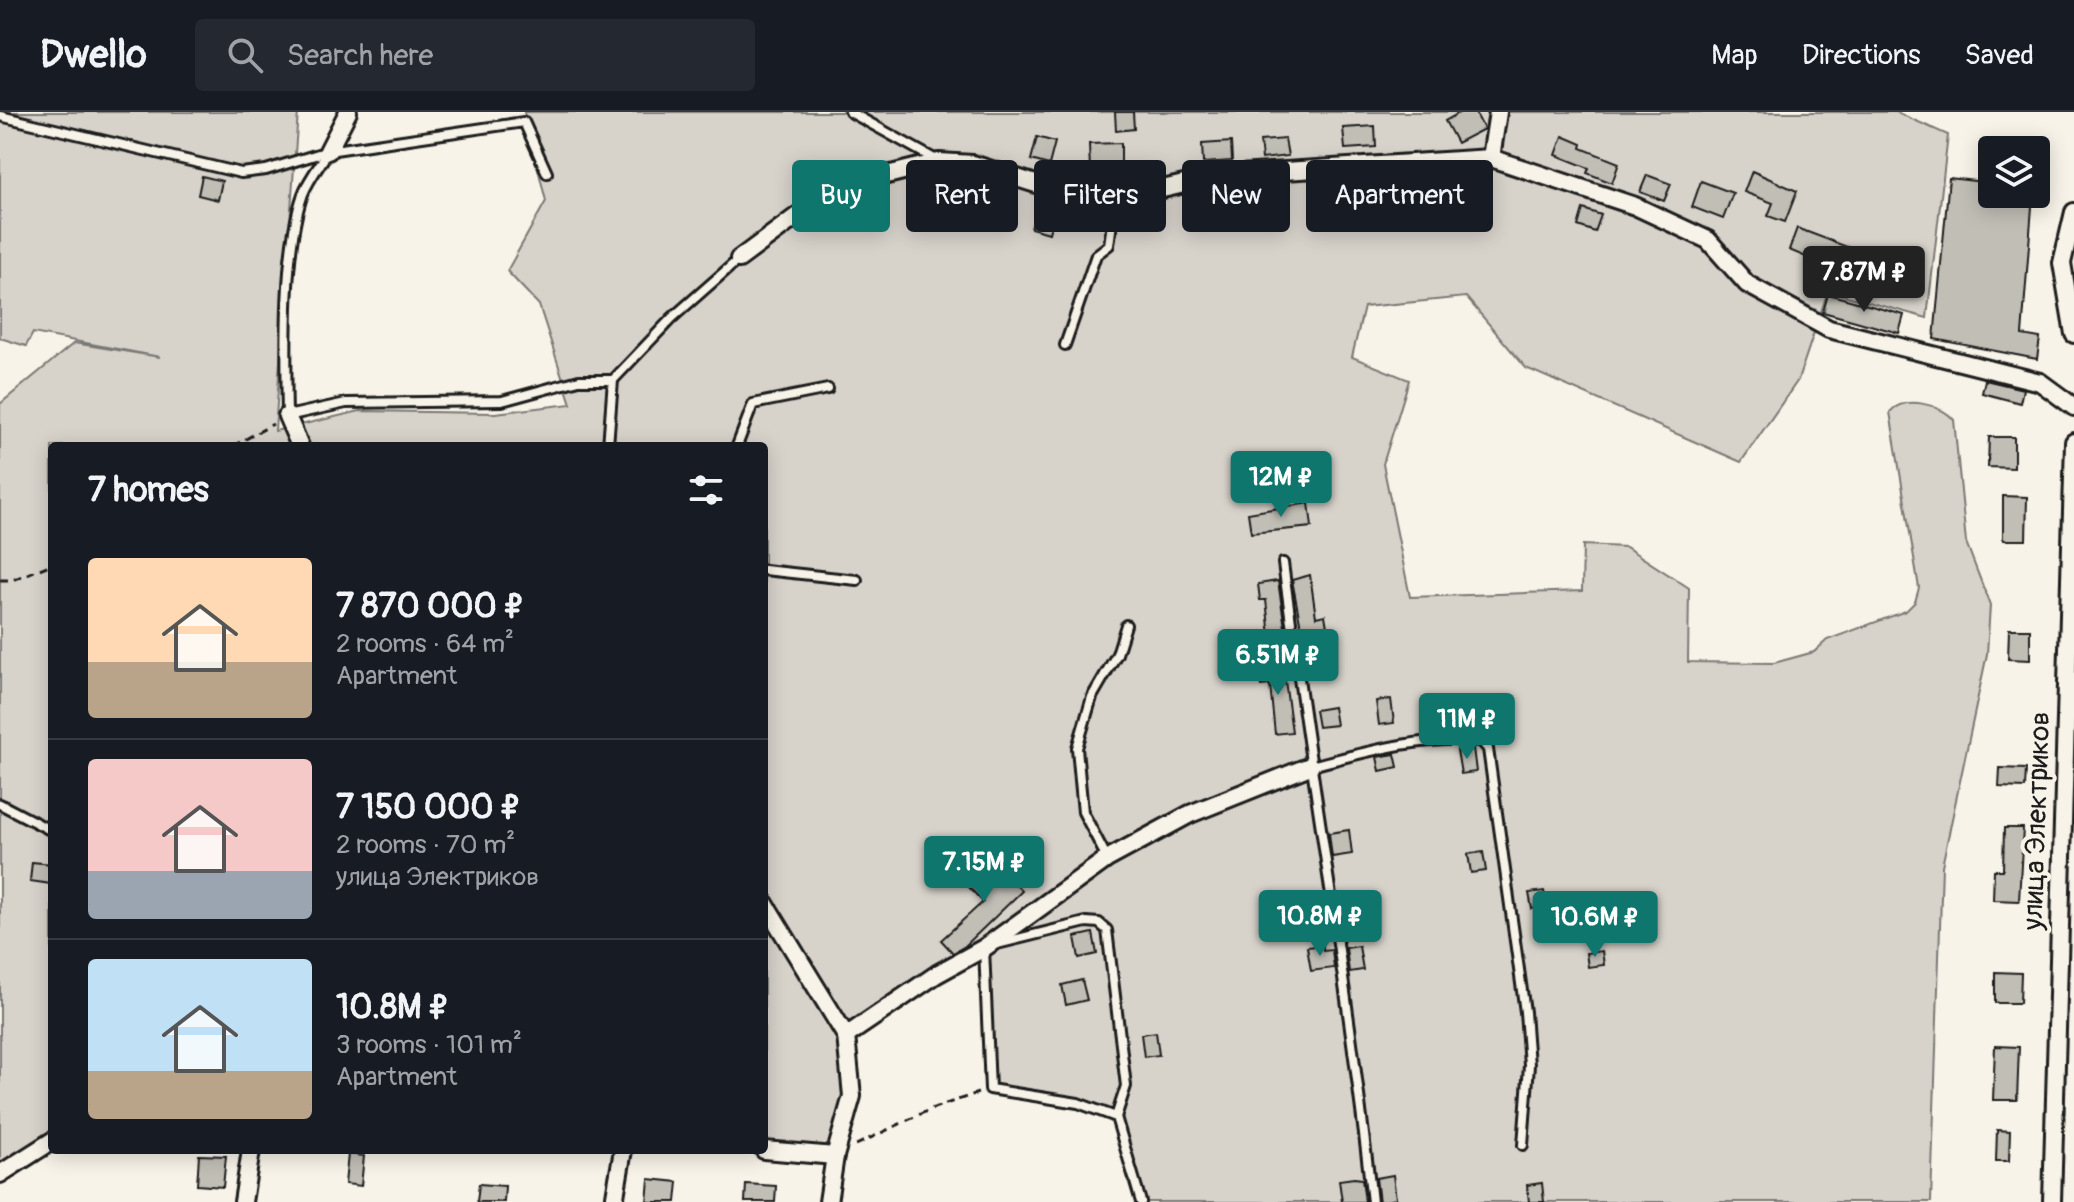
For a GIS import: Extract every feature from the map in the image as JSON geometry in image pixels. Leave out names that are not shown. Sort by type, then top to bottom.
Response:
[{"type":"street","points":[[328,151],[348,112]]},
{"type":"street","points":[[1491,158],[1498,112]]},
{"type":"street","points":[[1166,188],[1223,175],[1491,158],[1635,206],[1708,240],[1747,284],[1829,329],[2040,382],[2074,407]]},
{"type":"street","points":[[739,259],[835,188],[906,170]]},
{"type":"street","points":[[2074,212],[2062,263],[2074,334]]},
{"type":"street","points":[[287,416],[298,442]]},
{"type":"street","name":"улица Электриков","points":[[2052,1202],[2074,442]]},
{"type":"street","points":[[846,1036],[937,974],[984,948],[1107,859],[1190,814],[1310,766]]},
{"type":"street","points":[[768,909],[846,1036],[852,1096],[835,1156],[828,1202]]},
{"type":"street","points":[[0,1174],[48,1144]]},
{"type":"street","points":[[768,1150],[835,1156]]},
{"type":"street","points":[[243,1202],[250,1154]]},
{"type":"street","points":[[614,1202],[622,1154]]},
{"type":"lane","points":[[850,112],[935,160]]},
{"type":"lane","points":[[0,116],[241,173],[328,151],[524,117],[547,173]]},
{"type":"lane","points":[[328,151],[303,193],[294,236],[285,347],[287,416],[346,403],[502,401],[579,380],[613,380]]},
{"type":"lane","points":[[1065,345],[1096,255],[1109,245],[1111,232]]},
{"type":"lane","points":[[608,442],[613,380],[672,318],[739,259]]},
{"type":"lane","points":[[739,442],[753,404],[828,389]]},
{"type":"lane","points":[[1283,563],[1310,766],[1334,906],[1372,1202]]},
{"type":"lane","points":[[768,570],[857,580]]},
{"type":"lane","points":[[1107,859],[1083,812],[1077,748],[1092,697],[1117,654],[1126,625]]},
{"type":"lane","points":[[1310,766],[1392,746],[1457,739],[1481,741],[1488,749],[1525,1012],[1529,1065],[1523,1145]]},
{"type":"lane","points":[[0,804],[48,829]]},
{"type":"lane","points":[[1116,1117],[1078,1103],[990,1089],[984,948],[1086,922],[1099,923],[1107,930],[1126,1086],[1116,1117],[1141,1202]]},
{"type":"path","points":[[240,442],[287,416]]},
{"type":"path","points":[[0,580],[12,580],[48,566]]},
{"type":"path","points":[[835,1156],[931,1109],[990,1089]]},
{"type":"shaded area","points":[[0,112],[298,112],[275,431],[360,411],[495,413],[571,404],[539,305],[507,271],[546,201],[524,112],[1896,112],[1948,135],[1927,318],[1828,291],[1798,380],[1741,462],[1526,368],[1466,297],[1364,307],[1352,357],[1409,380],[1383,464],[1410,597],[1582,591],[1583,545],[1626,547],[1689,588],[1688,662],[1774,663],[1814,652],[1827,640],[1906,611],[1915,602],[1919,588],[1890,412],[1904,404],[1922,404],[1948,414],[1954,420],[1966,542],[1990,605],[1987,654],[1942,866],[1931,1202],[1141,1202],[1116,1117],[1078,1103],[990,1089],[984,948],[933,988],[846,1036],[852,1096],[835,1156],[768,1150],[768,442],[48,442],[48,1144],[0,1174],[0,404],[74,343],[160,357],[33,333],[26,346],[0,338]]},
{"type":"building","points":[[1115,112],[1133,112],[1134,129],[1116,131]]},
{"type":"building","points":[[1461,112],[1475,112],[1484,129],[1457,143],[1445,121]]},
{"type":"building","points":[[1375,126],[1376,147],[1345,149],[1343,128]]},
{"type":"building","points":[[1563,136],[1582,144],[1581,148],[1619,163],[1612,183],[1587,173],[1589,168],[1556,155]]},
{"type":"building","points":[[1037,137],[1055,142],[1050,160],[1031,160]]},
{"type":"building","points":[[1285,139],[1288,156],[1262,159],[1260,141]]},
{"type":"building","points":[[1231,142],[1232,160],[1203,160],[1202,144]]},
{"type":"building","points":[[1121,143],[1121,160],[1090,160],[1089,144]]},
{"type":"building","points":[[1752,171],[1797,191],[1785,222],[1768,216],[1773,203],[1744,192]]},
{"type":"building","points":[[1647,175],[1671,184],[1664,201],[1640,192]]},
{"type":"building","points":[[202,176],[222,181],[218,200],[198,195]]},
{"type":"building","points":[[1949,178],[1978,181],[1978,208],[2032,208],[2022,335],[2040,338],[2037,359],[1934,339]]},
{"type":"building","points":[[1701,181],[1733,193],[1723,219],[1692,207]]},
{"type":"building","points":[[1583,209],[1601,215],[1595,232],[1578,226]]},
{"type":"building","points":[[1797,228],[1871,256],[1862,280],[1789,250]]},
{"type":"building","points":[[1828,294],[1904,315],[1899,333],[1823,312]]},
{"type":"building","points":[[1985,380],[2023,389],[2020,403],[1982,393]]},
{"type":"building","points":[[1989,437],[2014,437],[2014,468],[1988,467]]},
{"type":"building","points":[[2003,496],[2027,497],[2026,540],[2003,540]]},
{"type":"building","points":[[1309,503],[1312,527],[1251,533],[1248,513]]},
{"type":"building","points":[[1310,575],[1316,617],[1325,615],[1329,639],[1304,643],[1292,580]]},
{"type":"building","points":[[1278,581],[1286,634],[1270,636],[1266,600],[1260,600],[1258,584]]},
{"type":"building","points":[[2009,629],[2030,629],[2030,660],[2008,659]]},
{"type":"building","points":[[1283,666],[1292,732],[1275,734],[1270,685],[1261,686],[1259,668]]},
{"type":"building","points":[[1391,699],[1394,723],[1379,725],[1376,701]]},
{"type":"building","points":[[1333,707],[1336,725],[1318,727],[1315,710]]},
{"type":"building","points":[[1451,708],[1453,727],[1436,728],[1434,710]]},
{"type":"building","points":[[1473,748],[1476,772],[1461,774],[1457,750]]},
{"type":"building","points":[[1395,754],[1398,767],[1380,771],[1377,757]]},
{"type":"building","points":[[2000,768],[2026,769],[2025,788],[1999,787]]},
{"type":"building","points":[[2004,828],[2023,828],[2019,901],[1993,900],[1994,870],[2003,870]]},
{"type":"building","points":[[1349,830],[1352,854],[1332,857],[1329,833]]},
{"type":"building","points":[[1483,852],[1486,871],[1471,873],[1468,854]]},
{"type":"building","points":[[992,859],[1022,891],[965,946],[953,953],[941,940],[983,902],[966,884]]},
{"type":"building","points":[[32,862],[48,864],[48,884],[30,881]]},
{"type":"building","points":[[1544,891],[1547,907],[1532,909],[1529,893]]},
{"type":"building","points":[[1093,933],[1097,954],[1079,958],[1075,937]]},
{"type":"building","points":[[1323,945],[1323,951],[1332,950],[1334,968],[1311,971],[1307,947]]},
{"type":"building","points":[[1359,946],[1363,970],[1349,972],[1346,948]]},
{"type":"building","points":[[1602,951],[1604,965],[1588,967],[1586,953]]},
{"type":"building","points":[[1995,972],[2021,973],[2020,1003],[1995,1003]]},
{"type":"building","points":[[1082,980],[1087,1000],[1066,1005],[1062,985]]},
{"type":"building","points":[[1156,1032],[1159,1055],[1144,1057],[1141,1034]]},
{"type":"building","points":[[1995,1046],[2019,1047],[2017,1100],[1993,1100]]},
{"type":"building","points":[[1997,1130],[2010,1131],[2009,1161],[1996,1161]]},
{"type":"building","points":[[348,1154],[364,1156],[361,1186],[345,1184]]},
{"type":"building","points":[[199,1155],[226,1156],[223,1187],[197,1185]]},
{"type":"building","points":[[1393,1175],[1396,1199],[1379,1202],[1376,1178]]},
{"type":"building","points":[[649,1179],[678,1182],[676,1202],[647,1202]]},
{"type":"building","points":[[1362,1179],[1365,1202],[1342,1202],[1339,1180]]},
{"type":"building","points":[[1542,1183],[1544,1202],[1529,1202],[1527,1185]]},
{"type":"building","points":[[479,1184],[505,1186],[504,1202],[477,1202]]},
{"type":"building","points":[[746,1184],[776,1186],[775,1202],[745,1202]]}]
